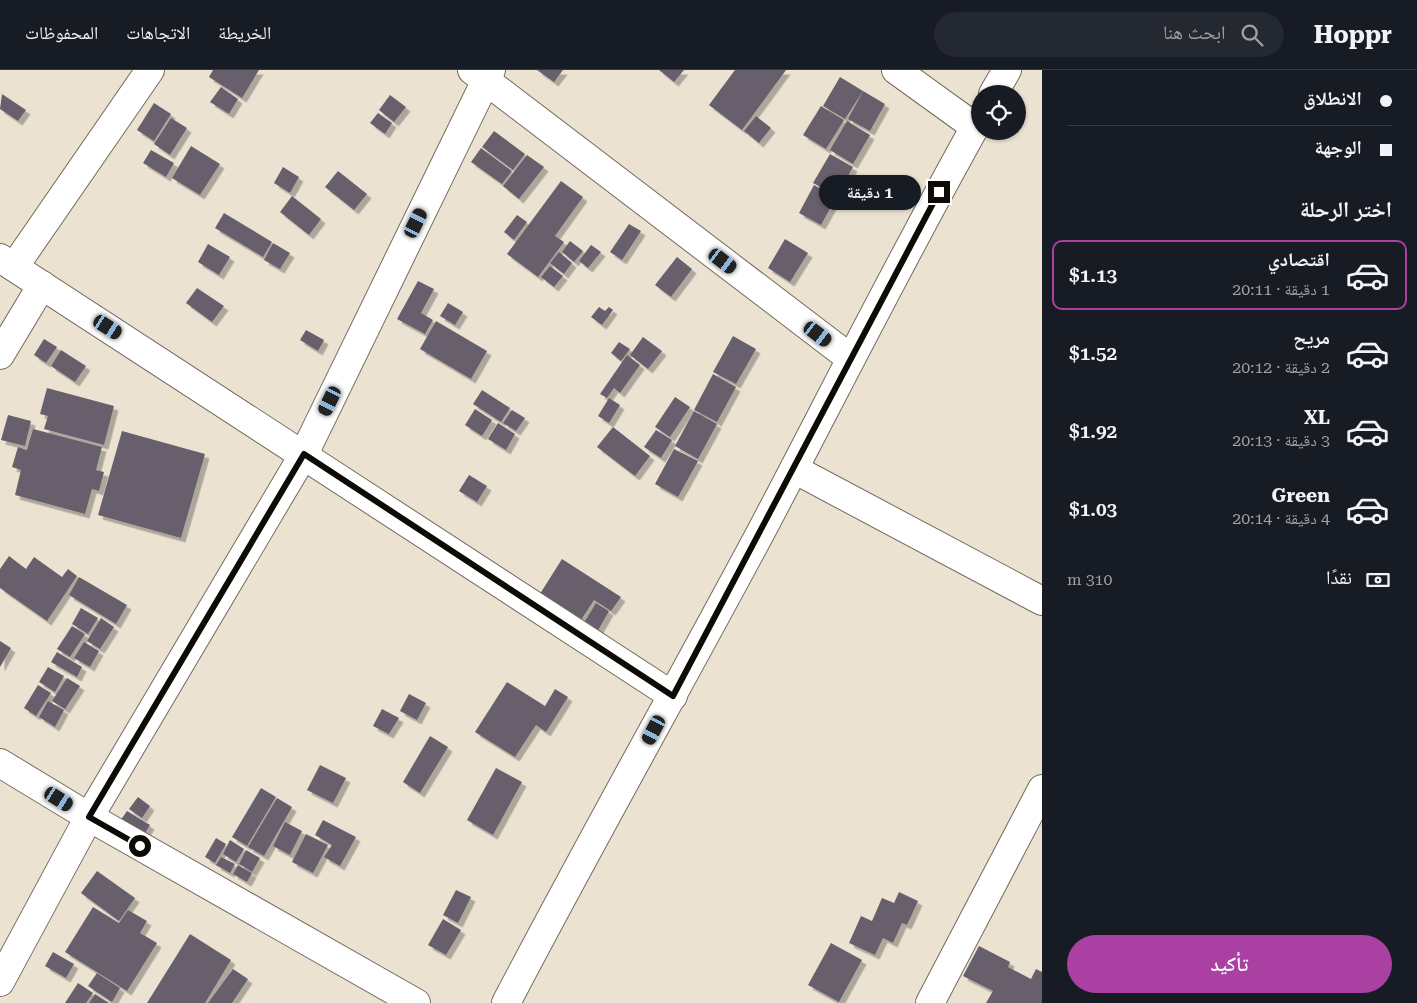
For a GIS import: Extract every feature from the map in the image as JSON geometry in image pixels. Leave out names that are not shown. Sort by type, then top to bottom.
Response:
[{"type":"street","points":[[150,70],[7,262],[673,696]]},
{"type":"street","points":[[896,70],[971,118]]},
{"type":"street","points":[[998,85],[1007,70]]},
{"type":"street","points":[[0,982],[89,817],[304,454],[483,73],[850,358]]},
{"type":"street","points":[[512,1001],[794,469],[850,358],[971,135]]},
{"type":"street","points":[[0,355],[42,285]]},
{"type":"street","points":[[794,469],[1042,601]]},
{"type":"street","points":[[0,763],[89,817],[416,1003]]},
{"type":"street","points":[[930,1003],[1042,790]]},
{"type":"building","points":[[213,70],[259,70],[242,98],[209,77]]},
{"type":"building","points":[[537,70],[563,70],[554,82]]},
{"type":"building","points":[[659,70],[684,70],[674,82]]},
{"type":"building","points":[[735,70],[786,70],[742,130],[709,105]]},
{"type":"building","points":[[840,77],[863,91],[845,119],[823,106]]},
{"type":"building","points":[[221,87],[238,99],[229,114],[210,102]]},
{"type":"building","points":[[863,91],[885,104],[870,131],[848,119]]},
{"type":"building","points":[[2,94],[26,110],[18,121],[0,109]]},
{"type":"building","points":[[390,95],[406,107],[394,122],[379,110]]},
{"type":"building","points":[[154,103],[171,114],[154,141],[137,130]]},
{"type":"building","points":[[821,106],[844,120],[826,149],[803,135]]},
{"type":"building","points":[[378,113],[392,123],[385,134],[370,123]]},
{"type":"building","points":[[756,116],[771,128],[759,143],[744,131]]},
{"type":"building","points":[[171,118],[187,128],[170,155],[154,144]]},
{"type":"building","points":[[847,121],[870,135],[853,164],[830,150]]},
{"type":"building","points":[[494,131],[525,154],[513,170],[482,147]]},
{"type":"building","points":[[191,146],[220,164],[200,195],[172,178]]},
{"type":"building","points":[[481,148],[512,171],[502,184],[471,162]]},
{"type":"building","points":[[151,150],[174,163],[166,177],[143,163]]},
{"type":"building","points":[[830,154],[853,167],[837,196],[813,183]]},
{"type":"building","points":[[527,155],[544,167],[519,199],[503,186]]},
{"type":"building","points":[[283,167],[299,177],[290,193],[274,183]]},
{"type":"building","points":[[338,171],[367,194],[354,210],[325,187]]},
{"type":"building","points":[[561,181],[583,197],[555,236],[564,242],[538,277],[507,254]]},
{"type":"building","points":[[814,185],[836,198],[821,225],[799,213]]},
{"type":"building","points":[[292,196],[321,219],[309,235],[280,212]]},
{"type":"building","points":[[224,213],[272,242],[263,257],[215,228]]},
{"type":"building","points":[[517,215],[527,222],[514,240],[504,232]]},
{"type":"building","points":[[629,224],[641,231],[622,260],[610,252]]},
{"type":"building","points":[[785,239],[808,253],[790,282],[768,268]]},
{"type":"building","points":[[570,241],[583,251],[574,262],[562,252]]},
{"type":"building","points":[[273,243],[290,253],[280,269],[264,260]]},
{"type":"building","points":[[208,244],[230,257],[219,275],[198,262]]},
{"type":"building","points":[[591,245],[601,252],[588,268],[579,261]]},
{"type":"building","points":[[559,252],[572,263],[564,274],[550,263]]},
{"type":"building","points":[[677,257],[692,269],[671,297],[655,285]]},
{"type":"building","points":[[550,266],[563,276],[554,287],[541,277]]},
{"type":"building","points":[[418,281],[434,289],[421,313],[433,320],[425,334],[397,319]]},
{"type":"building","points":[[197,288],[224,306],[212,322],[186,303]]},
{"type":"building","points":[[448,303],[463,312],[455,325],[440,316]]},
{"type":"building","points":[[599,307],[605,311],[609,307],[613,310],[602,325],[591,317]]},
{"type":"building","points":[[436,321],[487,351],[471,379],[420,349]]},
{"type":"building","points":[[306,330],[324,340],[318,351],[300,340]]},
{"type":"building","points":[[733,336],[756,349],[736,384],[713,372]]},
{"type":"building","points":[[643,337],[662,351],[648,369],[630,355]]},
{"type":"building","points":[[44,339],[57,347],[46,363],[34,355]]},
{"type":"building","points":[[619,342],[630,349],[621,361],[611,353]]},
{"type":"building","points":[[61,350],[86,366],[75,382],[51,366]]},
{"type":"building","points":[[627,355],[640,365],[620,393],[614,388],[607,398],[600,394]]},
{"type":"building","points":[[713,374],[736,387],[717,422],[694,410]]},
{"type":"building","points":[[47,388],[114,406],[104,445],[44,429],[48,416],[40,414]]},
{"type":"building","points":[[482,390],[510,408],[501,422],[473,404]]},
{"type":"building","points":[[675,397],[690,407],[670,437],[655,427]]},
{"type":"building","points":[[609,398],[620,405],[609,423],[598,416]]},
{"type":"building","points":[[475,409],[492,420],[482,436],[465,425]]},
{"type":"building","points":[[512,410],[525,418],[516,431],[503,423]]},
{"type":"building","points":[[694,411],[717,424],[698,459],[675,446]]},
{"type":"building","points":[[8,415],[31,421],[25,446],[1,440]]},
{"type":"building","points":[[498,423],[515,434],[506,450],[488,439]]},
{"type":"building","points":[[613,427],[650,456],[635,476],[597,447]]},
{"type":"building","points":[[33,429],[102,447],[96,470],[104,472],[99,491],[92,489],[85,514],[15,495],[21,470],[12,467],[18,447],[27,450]]},
{"type":"building","points":[[656,430],[672,440],[661,458],[644,447]]},
{"type":"building","points":[[122,431],[205,454],[181,538],[98,515]]},
{"type":"building","points":[[674,449],[698,461],[678,497],[655,484]]},
{"type":"building","points":[[469,475],[487,486],[477,502],[459,491]]},
{"type":"building","points":[[9,556],[26,569],[34,557],[62,577],[68,569],[77,576],[47,621],[0,588],[0,569]]},
{"type":"building","points":[[562,559],[621,597],[611,611],[594,600],[579,623],[538,597]]},
{"type":"building","points":[[79,577],[127,605],[116,624],[69,595]]},
{"type":"building","points":[[596,603],[609,611],[596,634],[582,626]]},
{"type":"building","points":[[81,608],[98,618],[88,634],[72,624]]},
{"type":"building","points":[[101,618],[114,627],[100,649],[87,641]]},
{"type":"building","points":[[72,626],[85,634],[70,657],[57,649]]},
{"type":"building","points":[[0,641],[11,648],[0,667]]},
{"type":"building","points":[[84,642],[99,651],[90,667],[74,658]]},
{"type":"building","points":[[57,652],[82,667],[77,677],[51,662]]},
{"type":"building","points":[[48,667],[64,676],[55,692],[39,682]]},
{"type":"building","points":[[67,678],[80,686],[65,709],[52,701]]},
{"type":"building","points":[[507,682],[545,706],[555,689],[568,697],[546,732],[536,725],[515,757],[475,732]]},
{"type":"building","points":[[38,685],[51,693],[36,716],[24,708]]},
{"type":"building","points":[[409,694],[426,703],[417,720],[400,711]]},
{"type":"building","points":[[48,701],[64,710],[55,727],[39,717]]},
{"type":"building","points":[[382,709],[399,718],[389,734],[373,726]]},
{"type":"building","points":[[430,736],[448,747],[420,793],[403,782]]},
{"type":"building","points":[[320,765],[346,778],[333,803],[307,790]]},
{"type":"building","points":[[496,768],[522,782],[493,835],[467,820]]},
{"type":"building","points":[[261,788],[276,797],[247,846],[232,837]]},
{"type":"building","points":[[138,797],[150,806],[142,818],[129,809]]},
{"type":"building","points":[[277,798],[292,807],[264,856],[248,847]]},
{"type":"building","points":[[127,811],[150,825],[142,838],[118,824]]},
{"type":"building","points":[[323,820],[356,837],[340,866],[324,857],[332,845],[315,835]]},
{"type":"building","points":[[285,822],[302,831],[290,855],[273,846]]},
{"type":"building","points":[[306,834],[328,845],[313,873],[292,862]]},
{"type":"building","points":[[216,838],[226,844],[215,863],[205,857]]},
{"type":"building","points":[[230,840],[244,849],[236,862],[223,854]]},
{"type":"building","points":[[246,850],[260,858],[252,872],[239,864]]},
{"type":"building","points":[[221,857],[235,864],[230,873],[216,865]]},
{"type":"building","points":[[238,865],[252,873],[247,882],[233,874]]},
{"type":"building","points":[[97,871],[135,898],[119,921],[81,893]]},
{"type":"building","points":[[456,890],[471,897],[458,923],[443,915]]},
{"type":"building","points":[[899,892],[918,901],[907,925],[902,923],[893,943],[883,938],[875,955],[849,943],[861,916],[872,921],[882,898],[894,903]]},
{"type":"building","points":[[93,907],[119,923],[128,910],[147,921],[140,933],[157,943],[127,991],[65,952]]},
{"type":"building","points":[[443,919],[461,930],[446,955],[428,945]]},
{"type":"building","points":[[190,934],[231,960],[205,1003],[147,1003]]},
{"type":"building","points":[[831,943],[862,960],[839,1002],[808,985]]},
{"type":"building","points":[[979,946],[1010,962],[1008,967],[1031,979],[1036,969],[1042,972],[1042,1003],[986,1003],[993,991],[963,976]]},
{"type":"building","points":[[53,952],[74,964],[66,978],[45,966]]},
{"type":"building","points":[[233,969],[248,979],[232,1003],[208,1003]]},
{"type":"building","points":[[97,973],[120,988],[112,1002],[88,986]]},
{"type":"building","points":[[78,983],[93,993],[86,1003],[65,1003]]},
{"type":"building","points":[[95,994],[109,1003],[89,1003]]},
{"type":"route","points":[[140,846],[89,817],[304,454],[673,696],[939,192]]}]
